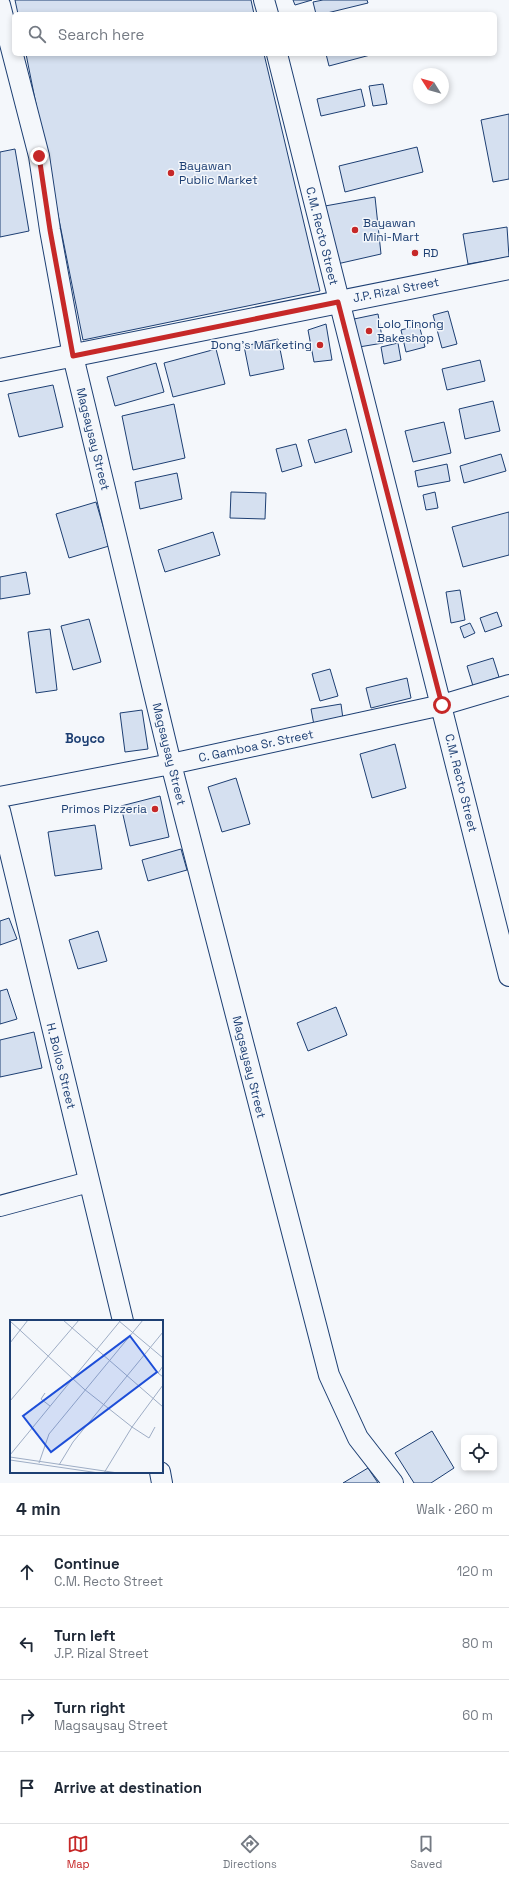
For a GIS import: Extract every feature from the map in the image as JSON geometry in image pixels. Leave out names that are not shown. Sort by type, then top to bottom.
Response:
[{"type":"street","points":[[264,0],[267,12]]},
{"type":"street","name":"Magsaysay Street","points":[[0,5],[12,51]]},
{"type":"street","name":"Magsaysay Street","points":[[13,56],[39,156],[50,230],[73,356],[171,764],[329,1375],[358,1438],[393,1483]]},
{"type":"street","name":"C.M. Recto Street","points":[[277,56],[338,302],[442,705],[509,976]]},
{"type":"street","name":"J.P. Rizal Street","points":[[0,370],[509,268]]},
{"type":"street","name":"C. Gamboa Sr. Street","points":[[0,797],[171,764],[442,705],[509,685]]},
{"type":"street","name":"H. Bollos Street","points":[[0,811],[123,1320]]},
{"type":"street","points":[[0,1206],[89,1182]]},
{"type":"street","points":[[160,1473],[162,1483]]},
{"type":"building","points":[[15,0],[251,0],[254,12],[18,12]]},
{"type":"building","points":[[293,0],[312,0],[295,5]]},
{"type":"building","points":[[323,0],[367,0],[368,3],[331,12],[316,12],[313,2]]},
{"type":"building","name":"Bayawan Public Market","points":[[26,56],[264,56],[320,291],[83,340]]},
{"type":"building","points":[[326,56],[366,56],[329,66]]},
{"type":"building","points":[[383,84],[387,104],[373,106],[369,86]]},
{"type":"building","points":[[361,89],[365,106],[321,116],[317,99]]},
{"type":"building","points":[[509,114],[509,179],[493,182],[481,120]]},
{"type":"building","points":[[417,147],[423,172],[345,192],[339,166]]},
{"type":"building","points":[[15,149],[29,231],[0,237],[0,152]]},
{"type":"building","name":"Bayawan Mini-Mart","points":[[375,197],[381,254],[337,264],[325,206]]},
{"type":"building","points":[[507,227],[509,257],[468,264],[463,234]]},
{"type":"building","points":[[448,311],[457,344],[442,348],[433,315]]},
{"type":"building","name":"Lolo Tinong Bakeshop","points":[[378,314],[383,343],[359,347],[354,319]]},
{"type":"building","name":"Dong's Marketing","points":[[326,324],[332,360],[314,362],[308,330]]},
{"type":"building","points":[[419,325],[425,347],[406,352],[401,330]]},
{"type":"building","points":[[278,339],[284,369],[250,376],[244,346]]},
{"type":"building","points":[[398,343],[401,360],[384,364],[381,347]]},
{"type":"building","points":[[216,349],[225,384],[173,397],[164,363]]},
{"type":"building","points":[[480,360],[485,381],[447,390],[442,369]]},
{"type":"building","points":[[156,363],[164,392],[115,406],[107,377]]},
{"type":"building","points":[[53,385],[63,427],[19,437],[8,394]]},
{"type":"building","points":[[493,401],[500,431],[465,439],[459,409]]},
{"type":"building","points":[[174,404],[185,458],[133,470],[122,416]]},
{"type":"building","points":[[444,422],[451,453],[413,462],[405,431]]},
{"type":"building","points":[[346,429],[352,452],[315,463],[308,440]]},
{"type":"building","points":[[296,444],[302,466],[282,472],[276,449]]},
{"type":"building","points":[[501,454],[506,471],[464,483],[460,466]]},
{"type":"building","points":[[447,464],[450,481],[418,487],[415,471]]},
{"type":"building","points":[[177,473],[182,499],[140,509],[135,482]]},
{"type":"building","points":[[231,492],[266,493],[265,519],[230,518]]},
{"type":"building","points":[[435,492],[438,508],[426,510],[423,495]]},
{"type":"building","points":[[96,502],[109,546],[69,558],[56,514]]},
{"type":"building","points":[[509,512],[509,555],[463,567],[452,527]]},
{"type":"building","points":[[213,532],[220,555],[165,572],[158,550]]},
{"type":"building","points":[[26,572],[30,594],[0,599],[0,577]]},
{"type":"building","points":[[460,590],[465,620],[451,623],[446,592]]},
{"type":"building","points":[[497,612],[502,626],[485,632],[480,618]]},
{"type":"building","points":[[89,619],[101,662],[73,670],[61,626]]},
{"type":"building","points":[[470,623],[475,633],[464,638],[460,627]]},
{"type":"building","points":[[50,629],[57,690],[36,693],[28,632]]},
{"type":"building","points":[[493,658],[499,677],[473,686],[467,666]]},
{"type":"building","points":[[330,669],[338,696],[320,701],[312,674]]},
{"type":"building","points":[[407,678],[411,698],[371,708],[366,688]]},
{"type":"building","points":[[341,704],[343,719],[314,725],[311,709]]},
{"type":"building","points":[[142,710],[148,749],[125,752],[120,713]]},
{"type":"building","points":[[395,744],[406,788],[372,798],[360,754]]},
{"type":"building","points":[[236,778],[250,824],[222,832],[208,787]]},
{"type":"building","points":[[160,796],[169,837],[130,846],[121,806]]},
{"type":"building","points":[[95,825],[102,869],[55,876],[48,832]]},
{"type":"building","points":[[181,849],[187,870],[148,881],[142,860]]},
{"type":"building","points":[[9,918],[17,939],[0,945],[0,921]]},
{"type":"building","points":[[98,931],[107,961],[78,969],[69,940]]},
{"type":"building","points":[[7,989],[17,1019],[0,1024],[0,991]]},
{"type":"building","points":[[336,1007],[347,1035],[308,1051],[297,1023]]},
{"type":"building","points":[[34,1032],[42,1068],[0,1077],[0,1040]]},
{"type":"building","points":[[432,1431],[454,1468],[431,1483],[414,1483],[395,1453]]},
{"type":"building","points":[[368,1468],[378,1483],[343,1483]]},
{"type":"place","name":"Bayawan Public Market","points":[[171,173]]},
{"type":"place","name":"Bayawan Mini-Mart","points":[[355,230]]},
{"type":"place","name":"RD","points":[[415,253]]},
{"type":"place","name":"Lolo Tinong Bakeshop","points":[[369,331]]},
{"type":"place","name":"Dong's Marketing","points":[[320,345]]},
{"type":"place","name":"Primos Pizzeria","points":[[155,809]]},
{"type":"district","name":"Boyco","points":[[85,738]]},
{"type":"route","points":[[39,156],[50,230],[73,356],[338,302],[442,705]]}]
